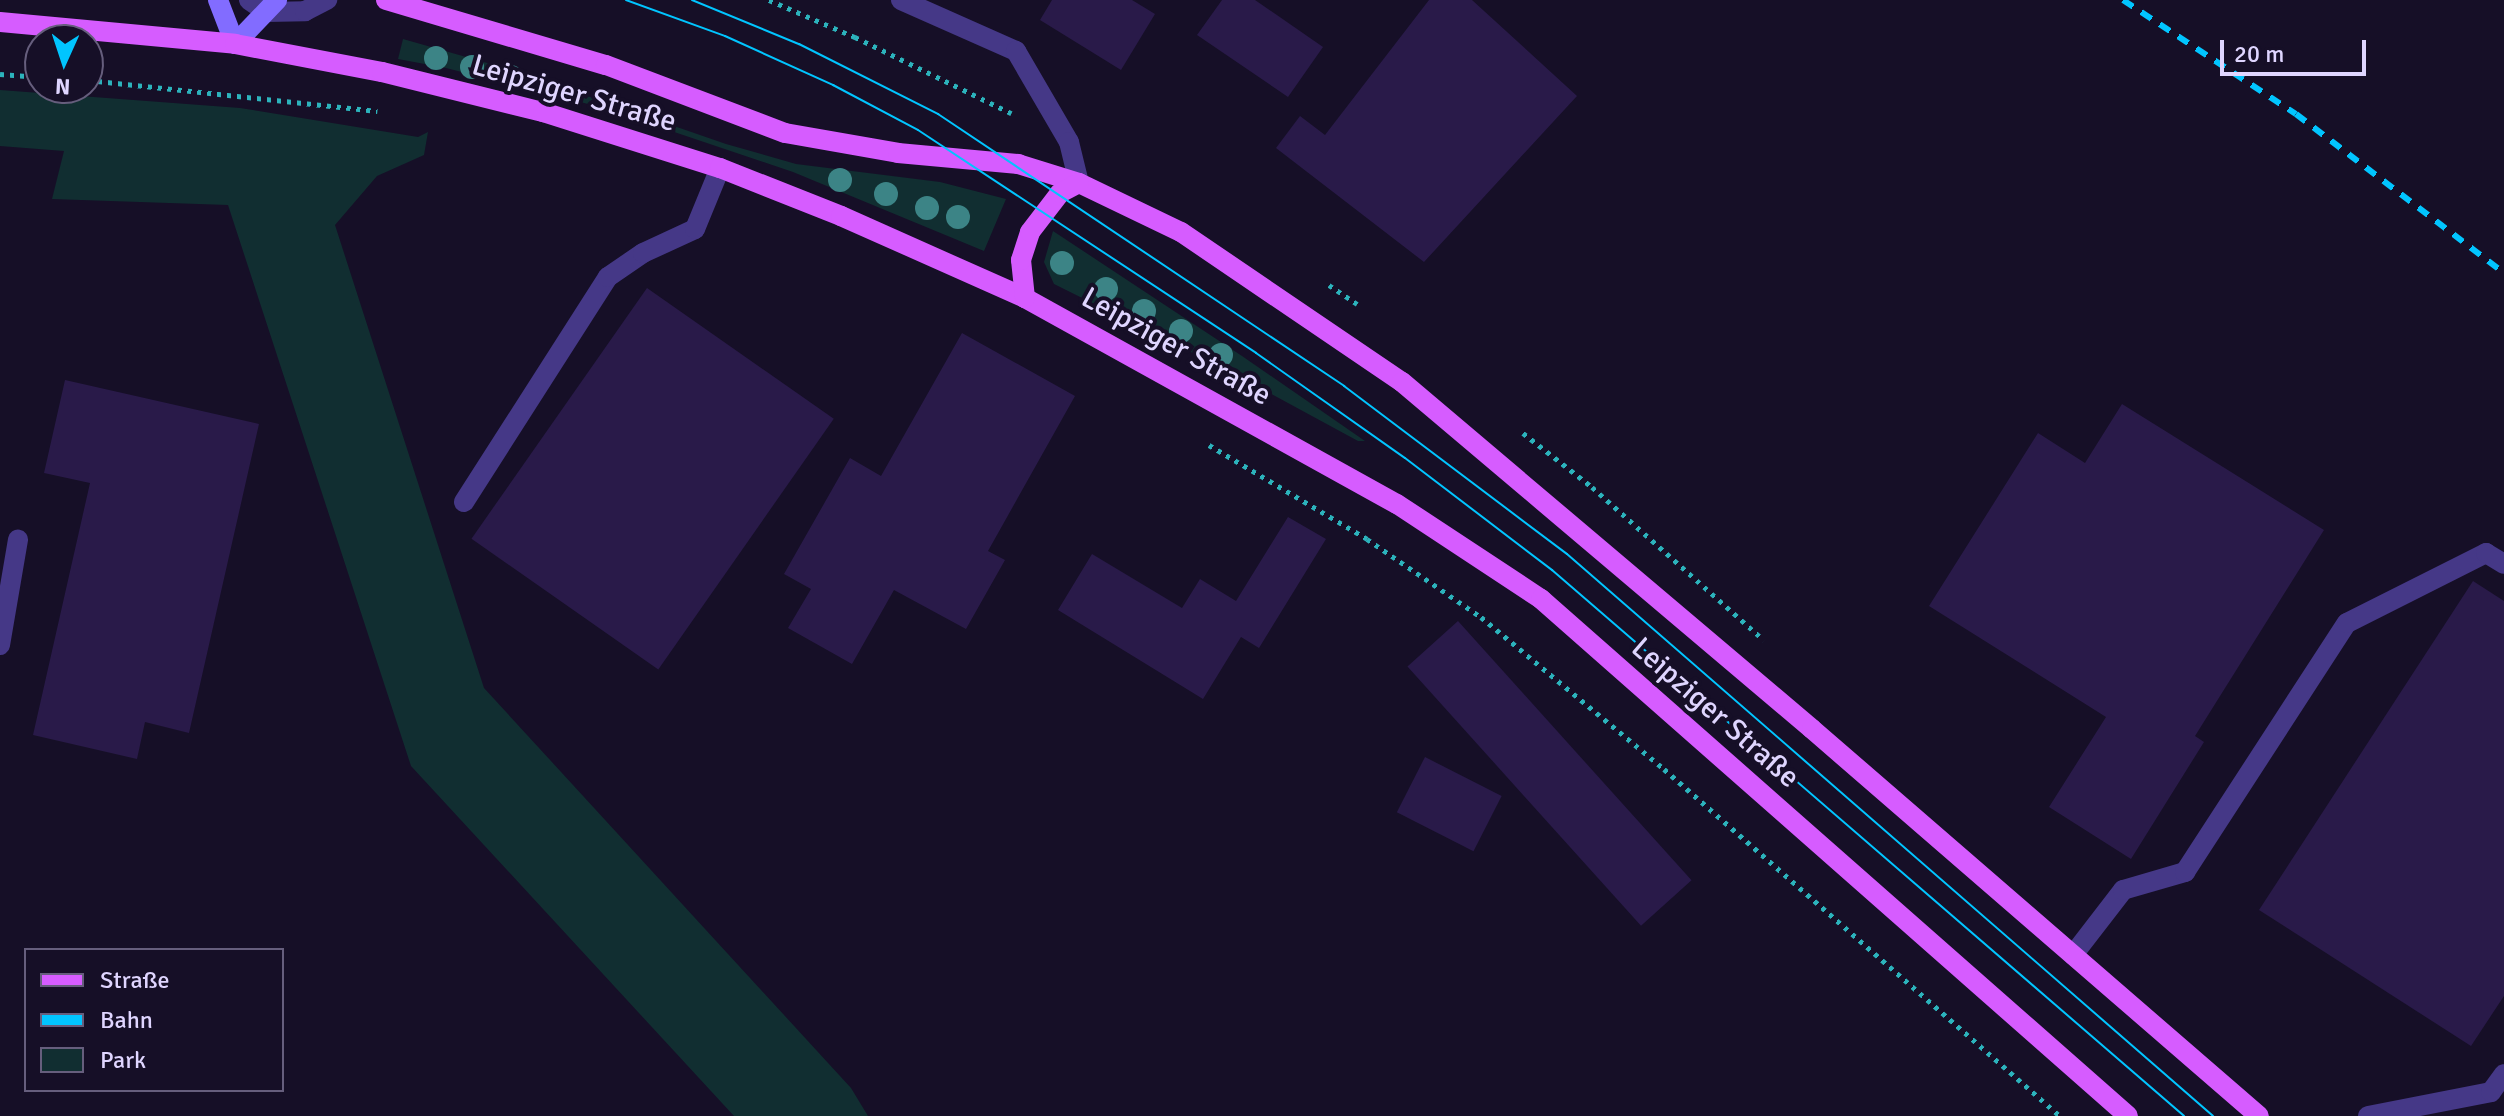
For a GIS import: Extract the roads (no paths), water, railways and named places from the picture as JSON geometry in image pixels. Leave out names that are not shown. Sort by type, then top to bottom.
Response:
[{"type":"main road","name":"Leipziger Straße","points":[[386,0],[606,65],[785,133],[898,153],[1018,164],[1079,183],[1181,232],[1402,382],[2259,1116]]},
{"type":"main road","name":"Leipziger Straße","points":[[0,22],[235,44],[382,72],[543,112],[720,168],[841,216],[1025,298],[1397,504],[1541,599],[2128,1116]]},
{"type":"main road","points":[[1025,298],[1021,260],[1030,232],[1060,193],[1079,183]]},
{"type":"street","points":[[218,0],[235,44]]},
{"type":"street","points":[[235,44],[264,4]]},
{"type":"lane","points":[[264,4],[305,11],[327,0]]},
{"type":"lane","points":[[901,0],[942,8],[1016,51],[1069,142],[1079,183]]},
{"type":"lane","points":[[464,502],[608,277],[643,253],[695,229],[720,168]]},
{"type":"lane","points":[[0,645],[18,540]]},
{"type":"lane","points":[[2073,955],[2123,890],[2185,872],[2347,623],[2486,553],[2504,564]]},
{"type":"lane","points":[[2368,1116],[2491,1092],[2504,1074]]},
{"type":"tram line","points":[[626,0],[725,36],[833,85],[918,130],[1256,353],[1405,458],[1552,570],[2184,1116]]},
{"type":"tram line","points":[[692,0],[799,44],[938,114],[1344,386],[1567,554],[2213,1116]]},
{"type":"railway","points":[[2123,0],[2296,114],[2504,273]]}]
